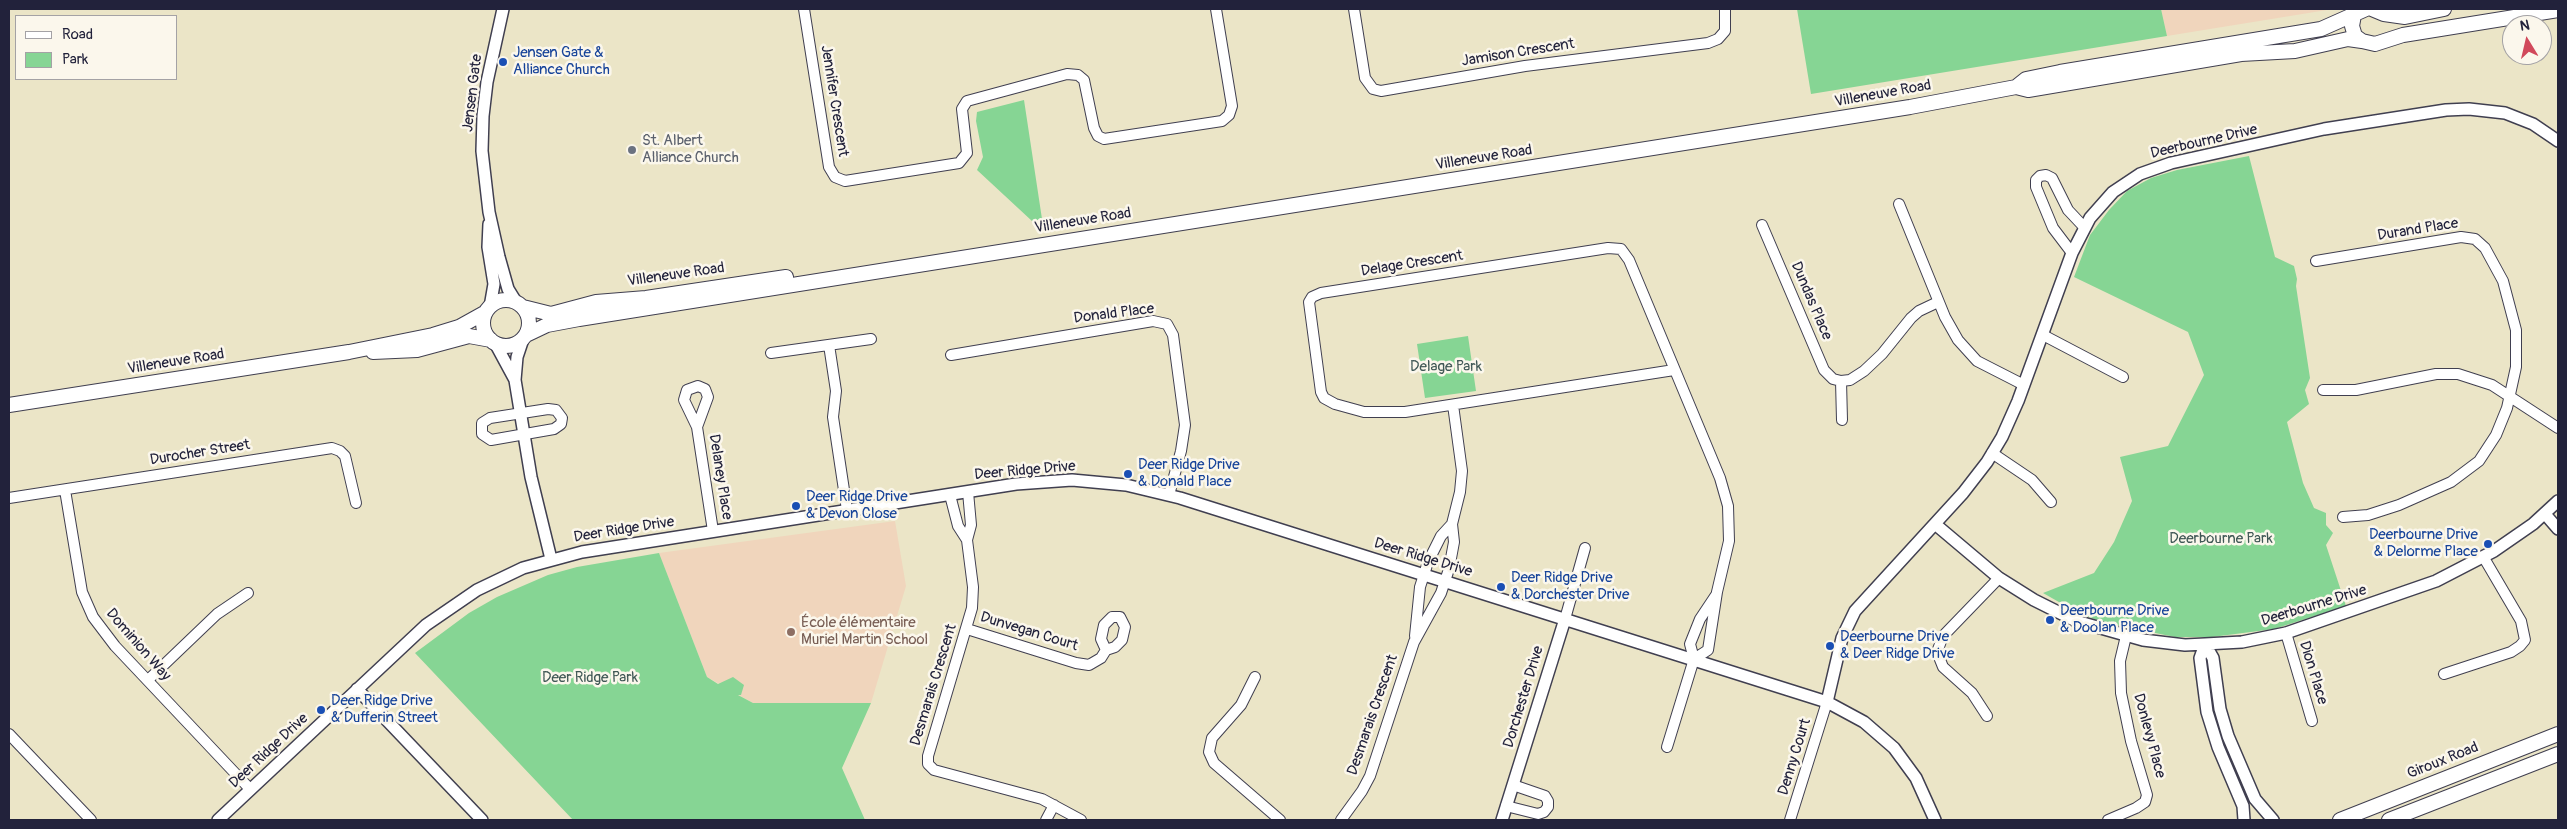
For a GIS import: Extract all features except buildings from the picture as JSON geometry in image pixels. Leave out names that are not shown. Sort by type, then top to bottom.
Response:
[{"type":"main road","points":[[2378,12],[2405,17],[2444,9]]},
{"type":"main road","points":[[2383,40],[2403,34],[2558,10]]},
{"type":"main road","points":[[2360,12],[2352,20],[2354,32],[2362,41]]},
{"type":"main road","name":"Villeneuve Road","points":[[524,337],[541,327],[570,320],[955,257],[1910,107],[2016,86],[2026,79],[2060,72],[2321,29],[2360,12]]},
{"type":"main road","points":[[2378,12],[2389,25],[2387,36],[2383,40]]},
{"type":"main road","name":"Villeneuve Road","points":[[2016,86],[2028,90],[2241,54],[2296,51],[2348,39],[2375,44],[2383,40]]},
{"type":"main road","name":"Villeneuve Road","points":[[520,305],[551,314],[596,302],[646,298],[728,284],[882,264],[955,257]]},
{"type":"main road","points":[[502,300],[520,305],[529,318],[524,337],[507,346],[493,341],[484,327],[488,309],[502,300]]},
{"type":"main road","name":"Villeneuve Road","points":[[9,405],[349,352],[433,335],[460,327],[488,309]]},
{"type":"main road","name":"Villeneuve Road","points":[[349,352],[417,350],[469,336],[493,341]]},
{"type":"main road","name":"Giroux Road","points":[[2340,820],[2558,734]]},
{"type":"main road","points":[[2389,820],[2558,754]]},
{"type":"street","name":"Jensen Gate","points":[[503,9],[487,82],[483,116],[483,164],[489,212],[504,276],[520,305]]},
{"type":"street","name":"Jennifer Crescent","points":[[804,9],[829,167],[835,178],[845,181],[959,162],[967,153],[962,110],[967,101],[1067,74],[1078,75],[1084,80],[1094,128],[1098,136],[1104,139],[1222,122],[1229,114],[1232,106],[1216,9]]},
{"type":"street","name":"Jamison Crescent","points":[[1354,9],[1365,78],[1373,89],[1381,91],[1525,66],[1708,43],[1718,39],[1725,31],[1725,9]]},
{"type":"street","name":"Deerbourne Drive","points":[[1827,702],[1842,638],[1851,617],[1866,596],[1968,487],[1992,453],[2010,419],[2024,386],[2072,253],[2084,227],[2113,192],[2155,167],[2324,129],[2446,110],[2469,108],[2505,113],[2521,118],[2558,139]]},
{"type":"street","points":[[2072,253],[2052,228],[2036,187],[2036,180],[2040,176],[2046,175],[2052,178],[2068,210],[2084,227]]},
{"type":"street","points":[[1899,204],[1938,302],[1953,334],[1970,354],[1996,373],[2024,386]]},
{"type":"street","name":"Jensen Gate","points":[[488,309],[494,284],[488,247],[489,212]]},
{"type":"street","name":"Dundas Place","points":[[1762,225],[1824,370],[1833,379],[1841,382]]},
{"type":"street","name":"Durand Place","points":[[2316,261],[2461,237],[2479,241],[2503,281],[2515,320],[2517,358],[2510,396],[2496,435],[2479,461],[2469,470],[2438,488],[2384,511],[2343,517]]},
{"type":"street","name":"Delage Crescent","points":[[1674,370],[1453,405],[1379,414],[1350,409],[1328,401],[1320,387],[1308,310],[1310,298],[1321,293],[1618,248],[1627,255],[1726,496],[1729,517],[1728,541],[1717,592],[1708,650],[1694,659],[1690,644],[1700,619],[1717,592]]},
{"type":"street","points":[[1842,420],[1841,382],[1850,380],[1864,371],[1882,354],[1910,318],[1919,311],[1938,302]]},
{"type":"street","name":"Donald Place","points":[[951,355],[1153,321],[1167,324],[1173,335],[1185,425],[1181,451],[1169,495]]},
{"type":"street","points":[[2043,335],[2123,378]]},
{"type":"street","points":[[524,337],[517,357],[515,380],[535,495],[551,559]]},
{"type":"street","points":[[771,353],[871,339]]},
{"type":"street","points":[[493,341],[515,380]]},
{"type":"street","points":[[829,345],[836,391],[833,413],[847,510]]},
{"type":"street","points":[[2323,390],[2356,390],[2446,374],[2482,381],[2510,396],[2558,428]]},
{"type":"street","points":[[1445,581],[1454,542],[1452,524],[1460,492],[1462,470],[1453,405]]},
{"type":"street","points":[[556,410],[562,418],[561,424],[554,429],[524,434],[490,440],[482,434],[480,429],[482,423],[490,418],[520,413],[556,410]]},
{"type":"street","name":"Delaney Place","points":[[697,427],[713,531]]},
{"type":"street","name":"Durocher Street","points":[[9,498],[332,448],[340,450],[345,456],[356,503]]},
{"type":"street","points":[[1992,453],[2032,480],[2051,502]]},
{"type":"street","name":"Deer Ridge Drive","points":[[218,820],[415,634],[457,602],[500,578],[551,559],[582,552],[1016,484],[1072,480],[1126,485],[1169,495],[1827,702],[1864,722],[1894,748],[1916,778],[1935,820]]},
{"type":"street","name":"Dominion Way","points":[[65,490],[79,580],[87,606],[115,646],[250,790]]},
{"type":"street","name":"Desmarais Crescent","points":[[968,492],[971,525],[967,540],[973,587],[967,629],[928,756],[928,764],[934,770],[1030,795],[1054,804],[1076,819]]},
{"type":"street","name":"Desmarais Crescent","points":[[950,494],[958,526],[967,540]]},
{"type":"street","name":"Deerbourne Drive","points":[[1935,524],[2000,578],[2068,617],[2126,636],[2162,643],[2205,644],[2242,642],[2286,634],[2420,588],[2484,558],[2520,534],[2558,501]]},
{"type":"street","points":[[2545,514],[2558,529]]},
{"type":"street","points":[[1424,575],[1428,562],[1441,536],[1452,524]]},
{"type":"street","points":[[1564,618],[1585,548]]},
{"type":"street","points":[[2444,674],[2511,652],[2525,640],[2521,621],[2484,558]]},
{"type":"street","name":"Desmarais Crescent","points":[[1341,820],[1362,791],[1377,758],[1414,642],[1424,575]]},
{"type":"street","points":[[1986,716],[1972,694],[1943,666],[1937,652],[1943,636],[2000,578]]},
{"type":"street","name":"Desmarais Crescent","points":[[1414,642],[1441,593],[1445,581]]},
{"type":"street","points":[[148,680],[217,614],[248,593]]},
{"type":"street","name":"Dorchester Drive","points":[[1502,820],[1564,618]]},
{"type":"street","name":"Dunvegan Court","points":[[967,629],[1082,665],[1094,663],[1106,650]]},
{"type":"street","name":"Dion Place","points":[[2286,634],[2312,721]]},
{"type":"street","name":"Donlevy Place","points":[[2108,820],[2136,808],[2145,802],[2147,794],[2131,741],[2121,693],[2120,660],[2126,636]]},
{"type":"street","points":[[2205,644],[2200,658],[2207,712],[2218,747],[2243,806],[2244,820]]},
{"type":"street","points":[[2205,644],[2213,658],[2219,702],[2228,736],[2257,802],[2273,820]]},
{"type":"street","points":[[1667,747],[1694,659]]},
{"type":"street","points":[[1255,677],[1241,705],[1212,738],[1209,752],[1214,763],[1280,820]]},
{"type":"street","points":[[357,689],[482,820]]},
{"type":"street","name":"Denny Court","points":[[1790,820],[1827,702]]},
{"type":"street","points":[[9,734],[91,820]]},
{"type":"street","points":[[1506,806],[1538,814],[1544,812],[1548,807],[1548,801],[1545,796],[1513,785]]},
{"type":"street","points":[[1046,820],[1054,804]]},
{"type":"shaded area","points":[[2161,9],[2333,9],[2167,36]]},
{"type":"shaded area","name":"École élémentaire Muriel Martin School","points":[[895,521],[906,586],[871,703],[753,703],[707,677],[659,553]]},
{"type":"green space","points":[[1797,9],[2161,9],[2167,36],[1811,94]]},
{"type":"green space","points":[[1024,100],[1042,219],[1032,221],[977,170],[983,157],[976,121],[977,112]]},
{"type":"green space","name":"Deerbourne Park","points":[[2249,156],[2275,257],[2294,266],[2297,279],[2296,286],[2310,378],[2305,390],[2309,404],[2287,422],[2303,483],[2314,508],[2326,513],[2326,525],[2333,533],[2326,545],[2346,606],[2274,629],[2212,637],[2175,637],[2106,623],[2080,614],[2043,593],[2094,573],[2114,542],[2132,501],[2120,457],[2168,446],[2204,375],[2188,332],[2074,277],[2090,235],[2109,210],[2127,191],[2151,178],[2177,170]]},
{"type":"green space","name":"Delage Park","points":[[1468,336],[1476,391],[1425,398],[1417,344]]},
{"type":"green space","name":"Deer Ridge Park","points":[[659,553],[707,677],[718,684],[733,677],[744,685],[741,695],[738,695],[753,703],[871,703],[842,768],[865,820],[573,820],[415,653],[469,613],[497,597],[548,575],[577,567]]},
{"type":"place","name":"Jensen Gate & Alliance Church","points":[[503,62]]},
{"type":"place","name":"St. Albert Alliance Church","points":[[632,150]]},
{"type":"place","name":"Deer Ridge Drive & Donald Place","points":[[1128,474]]},
{"type":"place","name":"Deer Ridge Drive & Devon Close","points":[[796,506]]},
{"type":"place","name":"Deerbourne Drive & Delorme Place","points":[[2488,544]]},
{"type":"place","name":"Deer Ridge Drive & Dorchester Drive","points":[[1501,587]]},
{"type":"place","name":"Deerbourne Drive & Doolan Place","points":[[2050,620]]},
{"type":"place","name":"École élémentaire Muriel Martin School","points":[[791,632]]},
{"type":"place","name":"Deerbourne Drive & Deer Ridge Drive","points":[[1830,646]]},
{"type":"place","name":"Deer Ridge Drive & Dufferin Street","points":[[321,710]]}]
